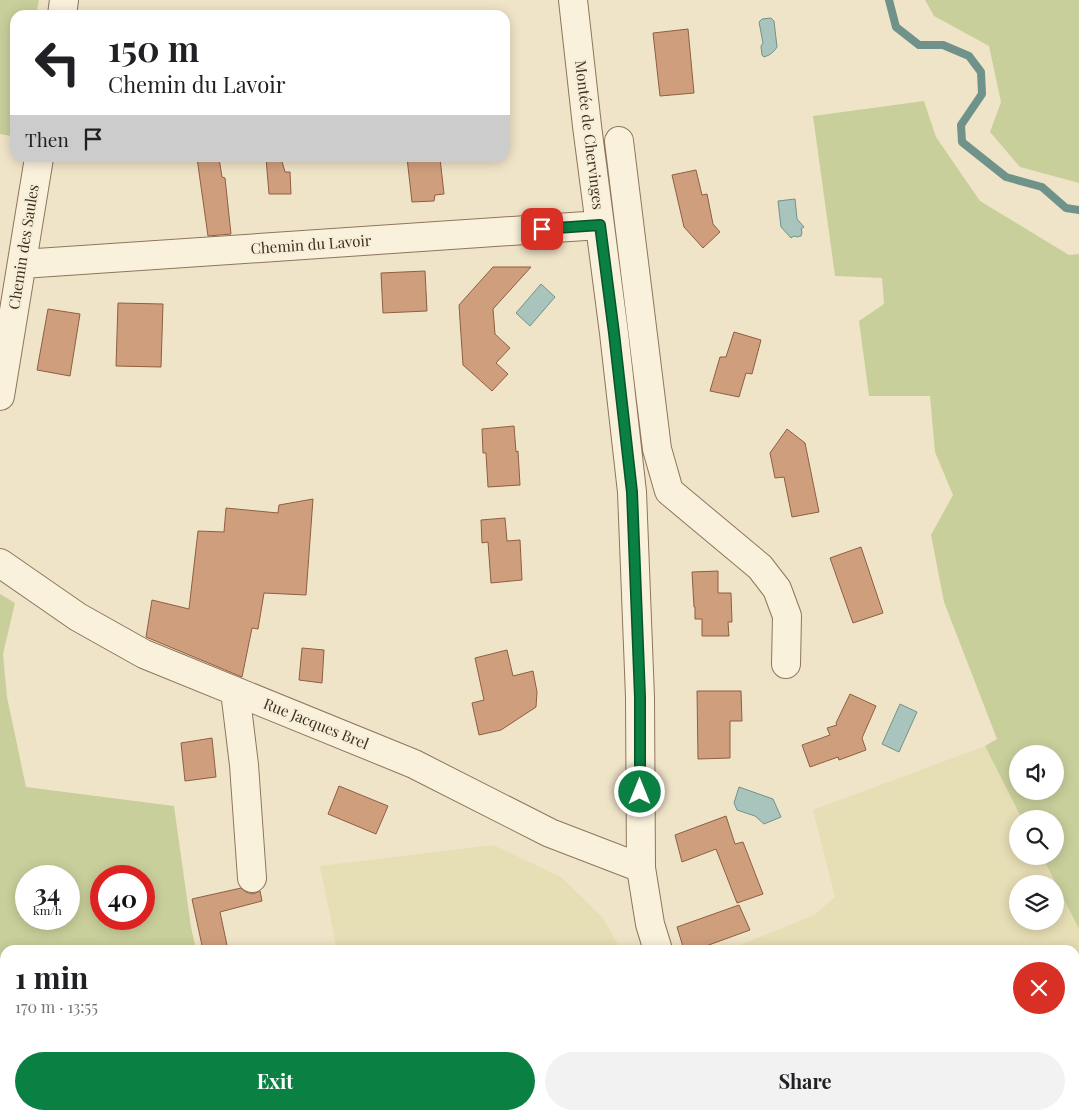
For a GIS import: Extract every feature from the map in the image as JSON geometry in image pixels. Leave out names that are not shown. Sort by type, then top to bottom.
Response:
[{"type":"street","name":"Montée de Chervinges","points":[[574,0],[587,126],[614,333],[632,492],[640,697],[641,868],[650,924],[656,945]]},
{"type":"street","points":[[619,141],[657,449],[669,491],[760,566],[777,589],[787,616],[786,664]]},
{"type":"street","name":"Chemin des Saules","points":[[0,396],[38,162]]},
{"type":"street","name":"Chemin du Lavoir","points":[[22,264],[600,225]]},
{"type":"street","points":[[614,333],[642,328]]},
{"type":"street","name":"Rue Jacques Brel","points":[[0,563],[78,617],[144,654],[414,764],[550,832],[641,868]]},
{"type":"street","points":[[235,691],[244,766],[252,878]]},
{"type":"shaded area","points":[[985,746],[1009,793],[1009,800],[1012,800],[1017,810],[1009,810],[1009,865],[1047,865],[1052,875],[1009,875],[1009,930],[1064,930],[1064,899],[1079,929],[1079,945],[740,945],[814,915],[835,897],[813,810]]},
{"type":"shaded area","points":[[493,845],[561,877],[603,918],[618,945],[336,945],[320,866]]},
{"type":"green space","points":[[0,0],[39,0],[37,10],[10,10],[10,136],[0,134]]},
{"type":"green space","points":[[925,0],[1079,0],[1079,183],[1020,167],[990,132],[1001,102],[989,46],[934,16]]},
{"type":"green space","points":[[924,101],[936,137],[980,201],[1069,255],[1079,254],[1079,929],[1064,899],[1064,875],[1052,875],[1047,865],[1064,865],[1064,810],[1017,810],[1012,800],[1064,800],[1064,745],[1009,745],[1009,793],[985,746],[997,739],[944,602],[931,535],[953,495],[935,452],[930,396],[869,396],[859,321],[884,304],[882,278],[835,276],[813,116]]},
{"type":"green space","points":[[0,594],[15,603],[3,654],[7,697],[26,787],[174,806],[195,945],[0,945]]},
{"type":"water","points":[[771,18],[774,21],[777,47],[771,54],[764,57],[762,55],[761,46],[763,43],[759,22],[762,19]]},
{"type":"water","points":[[795,199],[797,219],[804,227],[801,229],[801,236],[791,238],[781,227],[778,201]]},
{"type":"water","points":[[541,284],[555,297],[530,326],[516,313]]},
{"type":"water","points":[[900,704],[917,712],[899,752],[882,744]]},
{"type":"water","points":[[739,787],[773,799],[781,817],[764,824],[755,816],[737,810],[734,803]]},
{"type":"building","points":[[688,29],[694,93],[660,96],[653,33]]},
{"type":"building","points":[[198,162],[220,162],[222,177],[225,178],[231,234],[208,236]]},
{"type":"building","points":[[266,162],[282,162],[285,172],[290,172],[291,194],[269,194]]},
{"type":"building","points":[[407,162],[440,162],[444,194],[435,195],[434,201],[412,202]]},
{"type":"building","points":[[696,170],[702,195],[707,194],[713,224],[720,232],[703,248],[684,227],[672,175]]},
{"type":"building","points":[[493,267],[531,267],[493,309],[495,334],[510,348],[496,363],[508,374],[492,391],[463,365],[459,305]]},
{"type":"building","points":[[425,271],[427,311],[383,313],[381,273]]},
{"type":"building","points":[[118,303],[163,304],[161,367],[116,366]]},
{"type":"building","points":[[48,309],[80,314],[70,376],[37,370]]},
{"type":"building","points":[[734,332],[761,340],[752,374],[746,373],[739,397],[710,391],[720,357],[726,357]]},
{"type":"building","points":[[514,426],[520,485],[488,487],[486,453],[483,453],[482,429]]},
{"type":"building","points":[[787,429],[805,443],[819,512],[792,517],[784,477],[775,478],[770,453]]},
{"type":"building","points":[[313,499],[306,595],[264,593],[258,629],[252,628],[242,677],[146,637],[152,600],[189,609],[198,531],[224,532],[226,508],[278,513],[279,505]]},
{"type":"building","points":[[505,518],[507,541],[520,540],[522,580],[491,583],[488,542],[482,543],[481,520]]},
{"type":"building","points":[[861,547],[883,613],[853,623],[830,558]]},
{"type":"building","points":[[718,571],[718,593],[731,593],[732,622],[728,622],[729,636],[702,636],[702,619],[695,619],[692,572]]},
{"type":"building","points":[[302,648],[324,650],[322,683],[299,680]]},
{"type":"building","points":[[507,650],[513,676],[533,671],[537,692],[536,707],[501,730],[479,735],[472,703],[484,700],[475,658]]},
{"type":"building","points":[[697,691],[741,691],[742,721],[730,721],[730,758],[698,759]]},
{"type":"building","points":[[850,694],[876,706],[862,738],[866,750],[839,760],[838,757],[810,767],[802,745],[830,735],[827,728],[837,725],[836,723]]},
{"type":"building","points":[[212,738],[216,777],[185,781],[181,743]]},
{"type":"building","points":[[339,786],[388,806],[376,834],[328,814]]},
{"type":"building","points":[[726,816],[735,844],[743,842],[763,894],[737,903],[716,849],[682,862],[675,835]]},
{"type":"building","points":[[241,888],[253,894],[260,891],[262,901],[220,912],[227,945],[202,945],[192,899]]},
{"type":"building","points":[[739,905],[750,930],[709,945],[682,945],[677,927]]},
{"type":"waterway","points":[[889,0],[896,27],[919,45],[943,45],[969,56],[981,72],[982,94],[961,125],[962,142],[1006,177],[1042,187],[1066,208],[1079,210]]},
{"type":"route","points":[[542,229],[600,225],[632,492],[640,697],[640,792]]}]
